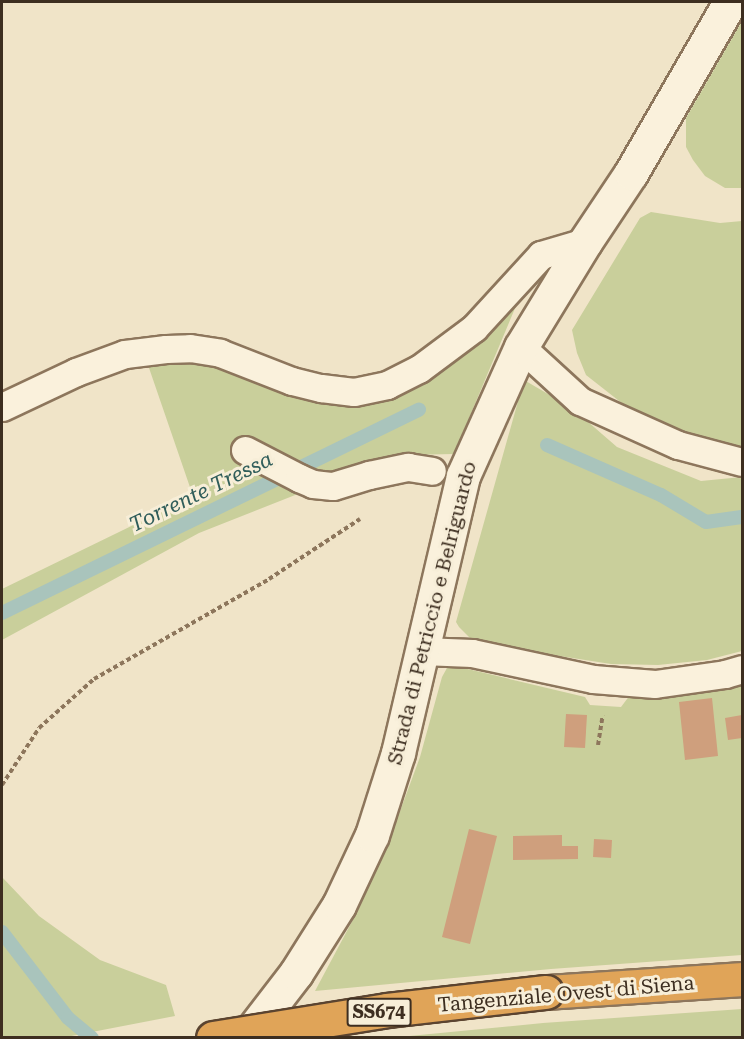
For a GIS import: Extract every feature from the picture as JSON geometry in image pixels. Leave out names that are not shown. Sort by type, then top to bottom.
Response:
[{"type":"highway","name":"Tangenziale Ovest di Siena","points":[[213,1038],[387,1010],[546,993],[742,979]]},
{"type":"street","name":"Strada di Petriccio e Belriguardo","points":[[246,1038],[296,973],[339,905],[372,835],[398,753],[463,476],[521,347],[585,242],[631,173],[730,2]]},
{"type":"lane","points":[[2,407],[76,372],[125,354],[166,349],[190,348],[220,353],[292,381],[321,388],[354,392],[387,385],[419,369],[474,328],[541,255],[585,242]]},
{"type":"lane","points":[[521,347],[580,401],[678,445],[742,462]]},
{"type":"lane","points":[[255,454],[313,484],[333,486],[369,475],[408,467],[432,471]]},
{"type":"lane","points":[[422,651],[472,653],[593,678],[655,684],[726,674],[742,669]]},
{"type":"path","points":[[2,785],[39,728],[94,679],[269,579],[364,516]]},
{"type":"green space","points":[[742,21],[742,188],[725,188],[705,176],[693,160],[686,147],[686,118]]},
{"type":"green space","points":[[651,212],[720,223],[742,221],[742,450],[708,445],[637,415],[586,375],[577,353],[572,330],[640,218]]},
{"type":"green space","points":[[531,270],[454,454],[407,455],[361,469],[199,533],[2,640],[2,589],[193,496],[148,365],[192,362],[240,372],[298,393],[363,405],[390,399],[423,383],[471,344]]},
{"type":"green space","points":[[524,380],[572,408],[617,447],[701,481],[742,477],[742,651],[707,660],[658,665],[611,664],[475,643],[459,627],[456,622]]},
{"type":"green space","points":[[455,666],[585,697],[590,705],[621,707],[630,695],[742,681],[742,955],[551,969],[315,991],[356,914],[389,841],[420,757],[442,677],[447,668]]},
{"type":"green space","points":[[2,877],[39,916],[100,960],[166,985],[175,1016],[66,1037],[2,1037]]},
{"type":"green space","points":[[742,1009],[742,1037],[399,1037],[543,1023]]},
{"type":"building","points":[[712,698],[718,756],[685,760],[679,702]]},
{"type":"building","points":[[566,714],[587,715],[585,748],[564,747]]},
{"type":"building","points":[[742,715],[742,738],[728,740],[725,718]]},
{"type":"building","points":[[469,829],[497,836],[470,944],[442,937]]},
{"type":"building","points":[[562,835],[562,846],[578,846],[578,859],[513,860],[513,836]]},
{"type":"building","points":[[594,839],[612,840],[611,858],[593,857]]},
{"type":"waterway","name":"Torrente Tressa","points":[[2,613],[419,410]]},
{"type":"waterway","name":"Torrente Tressa","points":[[547,445],[661,495],[706,522],[742,517]]},
{"type":"waterway","points":[[2,932],[68,1018],[92,1038]]}]
